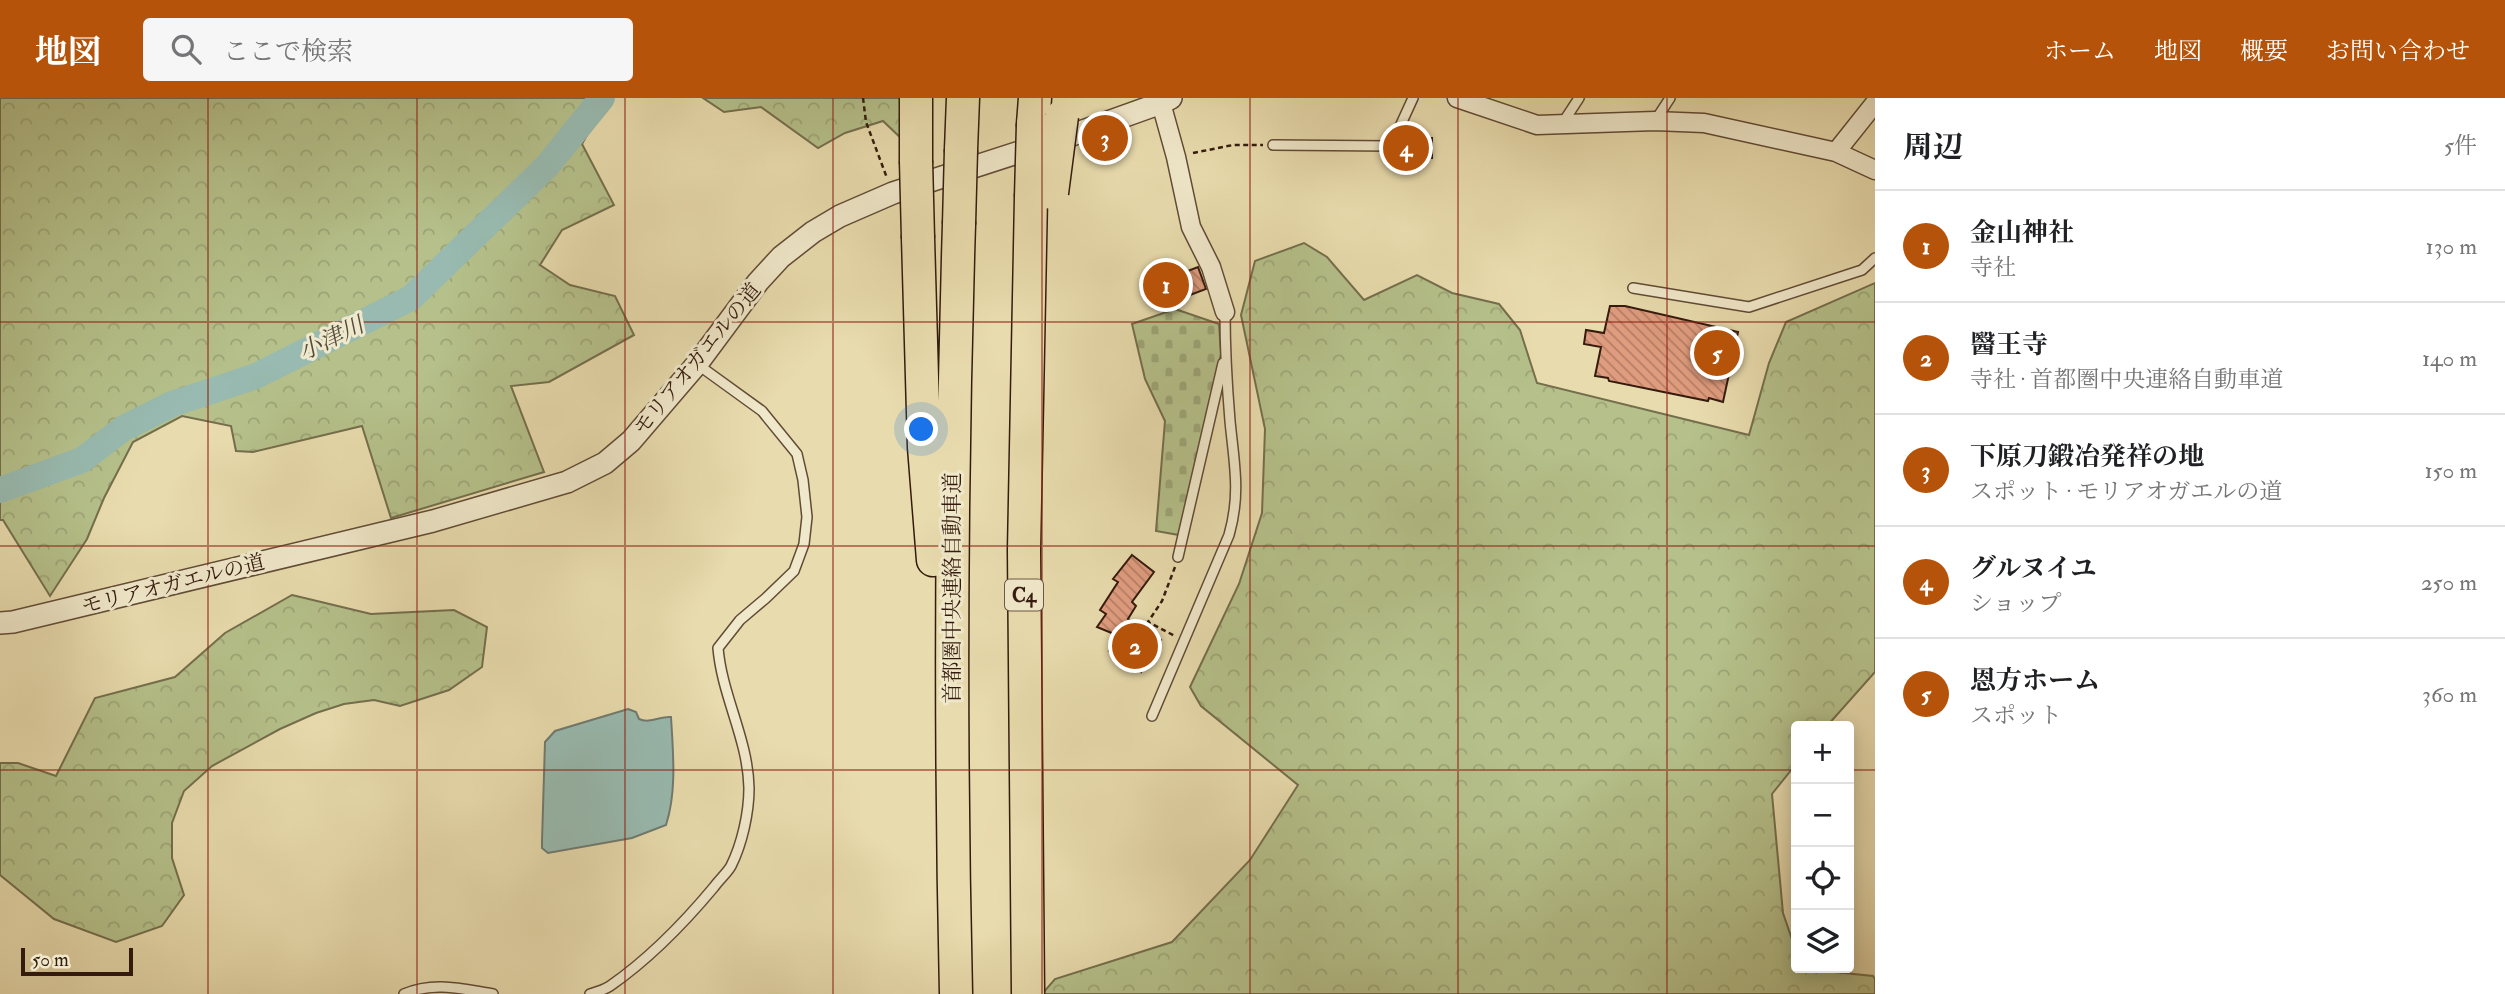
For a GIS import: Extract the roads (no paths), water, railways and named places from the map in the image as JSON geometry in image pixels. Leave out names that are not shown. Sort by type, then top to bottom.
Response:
[{"type":"highway","points":[[916,98],[924,447],[951,767]]},
{"type":"highway","name":"首都圏中央連絡自動車道","points":[[956,994],[951,767],[951,528],[963,98]]},
{"type":"highway","name":"C4","points":[[1028,993],[1024,550],[1042,195],[1049,109]]},
{"type":"street","points":[[1457,98],[1537,125],[1655,121],[1704,123],[1836,152],[1875,170]]},
{"type":"street","points":[[1166,101],[1191,228],[1211,267],[1225,313]]},
{"type":"street","name":"モリアオガエルの道","points":[[4,626],[433,521],[567,482],[604,463],[631,441],[697,364],[758,282],[781,257],[813,232],[840,216],[893,193],[1069,136],[1166,101]]},
{"type":"street","points":[[1836,152],[1875,103]]},
{"type":"lane","points":[[1273,145],[1391,146],[1413,98]]},
{"type":"lane","points":[[1560,125],[1579,98]]},
{"type":"lane","points":[[1655,121],[1671,98]]},
{"type":"lane","points":[[1633,288],[1748,307],[1861,270],[1875,258]]},
{"type":"lane","points":[[1152,716],[1229,535],[1236,510],[1237,484],[1225,354],[1225,313]]},
{"type":"lane","points":[[1178,557],[1225,354]]},
{"type":"lane","points":[[590,994],[608,987],[646,956],[693,912],[730,867],[744,828],[749,788],[735,712],[720,673],[718,648],[740,620],[794,570],[804,544],[807,517],[797,454],[762,411],[697,364]]},
{"type":"lane","points":[[404,994],[418,988],[442,985],[493,994]]},
{"type":"water","points":[[628,709],[636,712],[639,719],[643,720],[671,717],[673,785],[666,825],[632,838],[548,853],[542,848],[545,742],[555,731]]},
{"type":"waterway","name":"小津川","points":[[0,490],[82,460],[124,428],[172,404],[256,376],[411,298],[547,166],[602,98]]},
{"type":"place","name":"下原刀鍛冶発祥の地","points":[[1105,138]]},
{"type":"place","name":"グルヌイユ","points":[[1406,148]]},
{"type":"place","name":"金山神社","points":[[1166,285]]},
{"type":"place","name":"恩方ホーム","points":[[1717,353]]},
{"type":"place","name":"醫王寺","points":[[1135,646]]}]
